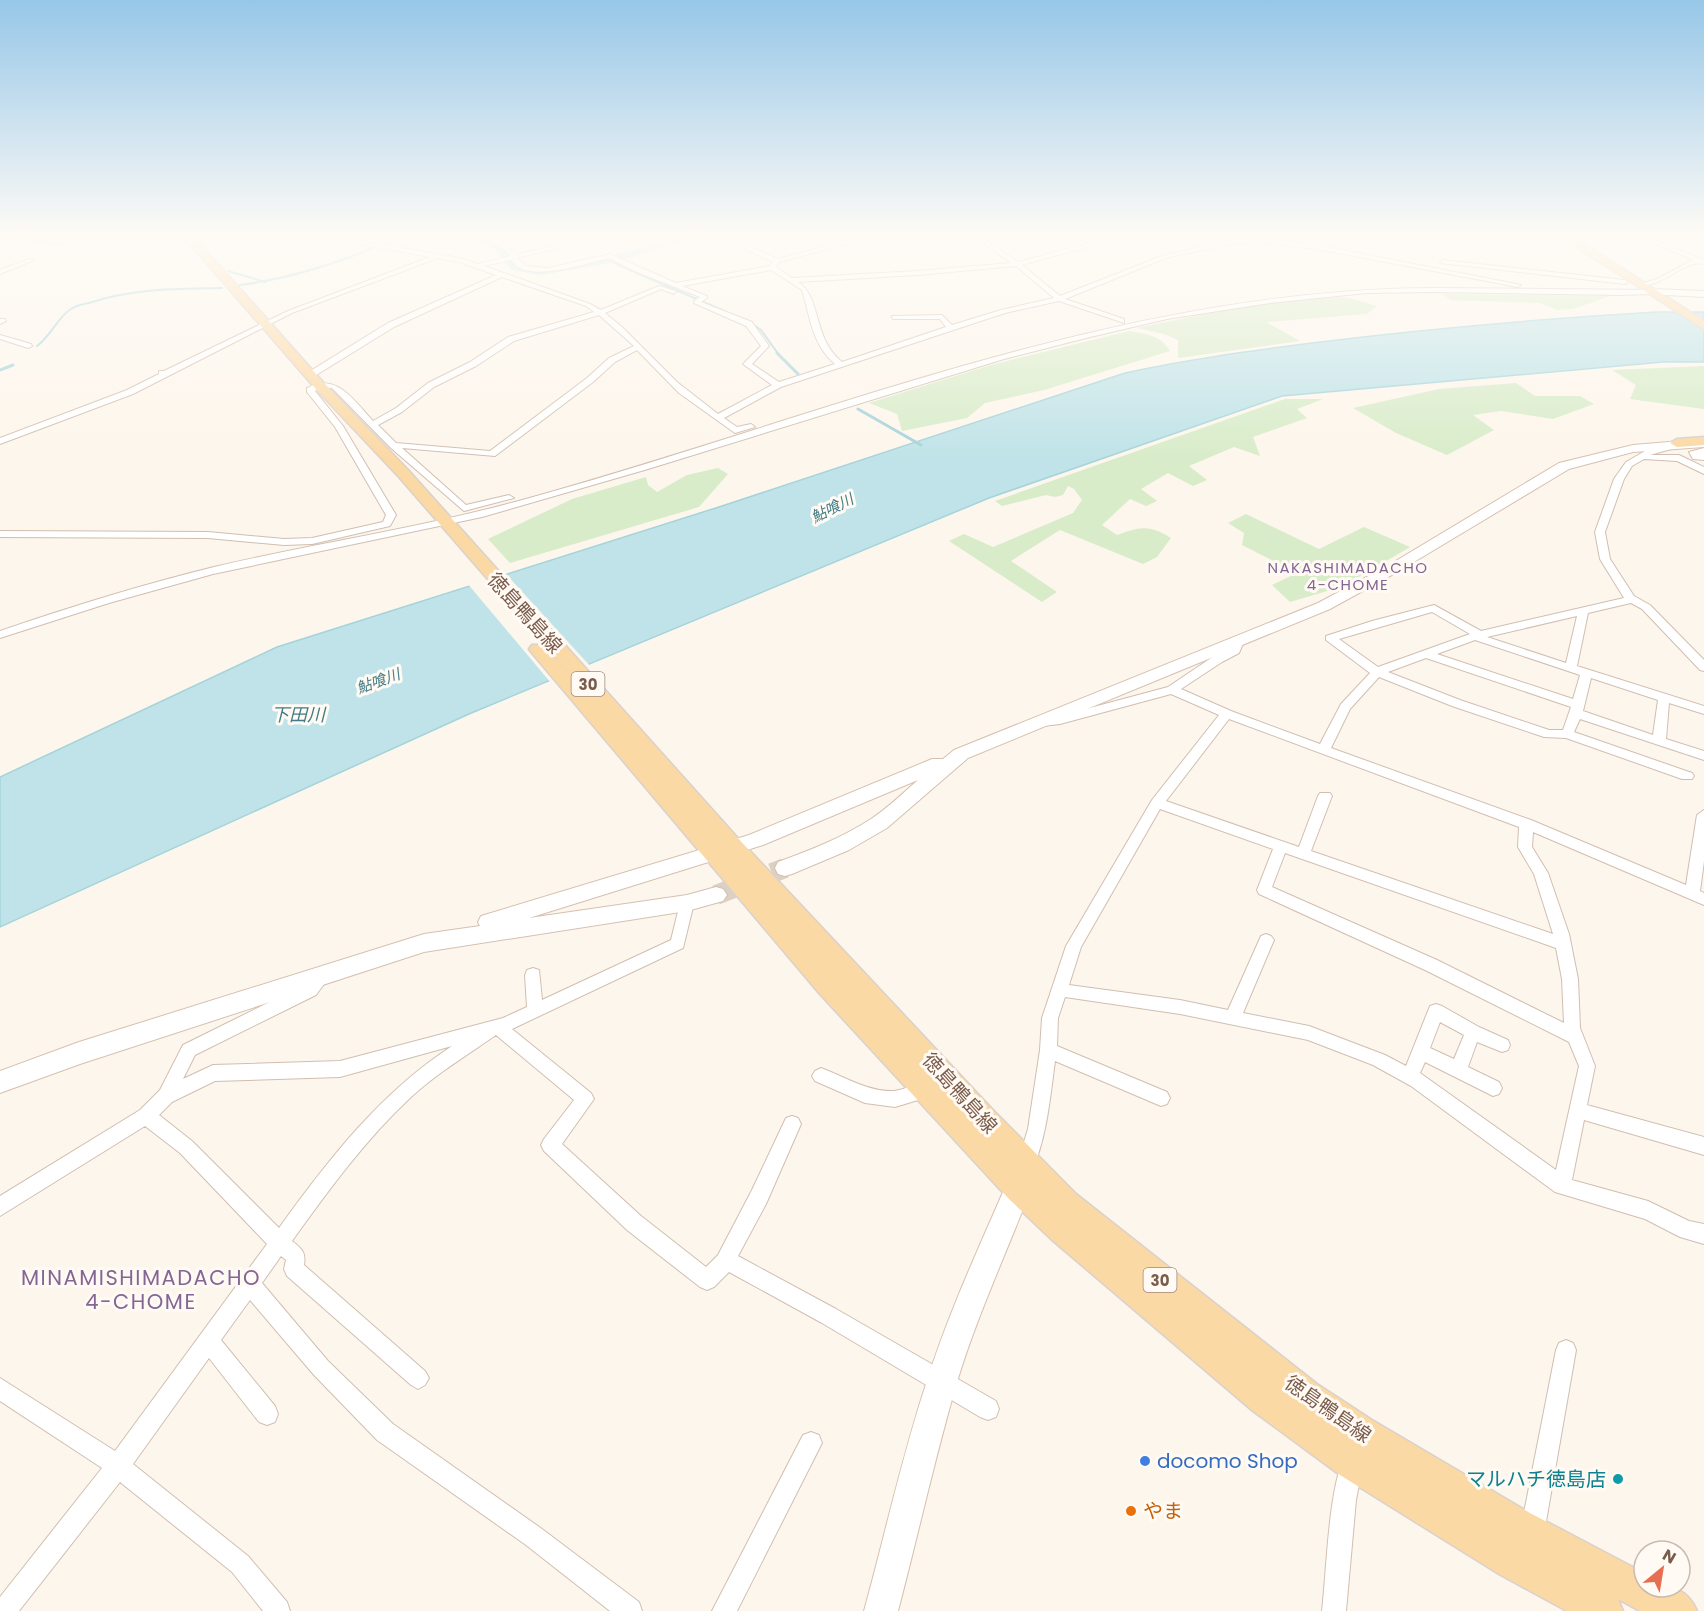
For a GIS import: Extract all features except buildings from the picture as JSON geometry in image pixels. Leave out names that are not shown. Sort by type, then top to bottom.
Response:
[{"type":"main road","name":"徳島鴨島線","points":[[253,310],[319,385],[368,428],[404,492],[441,527],[720,848],[1022,1177],[1061,1229],[1265,1399],[1352,1463],[1512,1561],[1604,1611]]},
{"type":"main road","points":[[1680,310],[1704,326]]},
{"type":"main road","name":"徳島鴨島線","points":[[720,848],[828,986],[925,1090],[1022,1177],[1066,1204],[1305,1396],[1360,1432],[1531,1534],[1678,1611]]},
{"type":"street","points":[[0,441],[130,392],[294,310]]},
{"type":"street","points":[[310,375],[391,325],[424,310]]},
{"type":"street","points":[[598,310],[688,397],[735,430],[809,415]]},
{"type":"street","points":[[573,489],[570,485],[464,508],[393,445],[368,428],[399,410],[431,385],[473,364],[511,339],[606,310]]},
{"type":"street","points":[[720,310],[749,324],[765,346],[747,364],[778,385]]},
{"type":"street","points":[[810,310],[819,343],[832,359],[840,364]]},
{"type":"street","points":[[718,418],[778,385],[1007,310]]},
{"type":"street","points":[[1091,310],[1121,321]]},
{"type":"street","points":[[0,635],[55,616],[213,571],[441,527],[988,362],[1099,332],[1207,310]]},
{"type":"street","points":[[894,317],[942,317],[950,328]]},
{"type":"street","points":[[0,337],[28,346]]},
{"type":"street","points":[[393,445],[492,454],[590,380],[612,360],[638,347]]},
{"type":"street","points":[[0,534],[163,534],[303,542],[387,524],[391,515],[359,459],[339,426],[310,390],[319,385]]},
{"type":"street","points":[[1630,598],[1605,559],[1600,532],[1619,479],[1629,464],[1644,455],[1673,447],[1677,443]]},
{"type":"street","points":[[0,1082],[79,1053],[325,972],[424,943],[720,848],[961,754],[1324,606],[1394,568],[1564,466],[1587,458],[1677,443],[1702,452]]},
{"type":"street","points":[[1644,455],[1702,452]]},
{"type":"street","points":[[1644,455],[1679,459],[1704,471]]},
{"type":"street","points":[[1324,749],[1344,707],[1377,672],[1477,636],[1582,610],[1633,599],[1646,607],[1704,667]]},
{"type":"street","points":[[1687,776],[1567,734],[1548,734],[1456,703],[1377,672],[1330,638],[1434,608],[1477,636],[1704,710]]},
{"type":"street","points":[[1571,667],[1582,610]]},
{"type":"street","points":[[1038,722],[1060,720],[1172,690],[1218,659],[1235,651],[1239,639]]},
{"type":"street","points":[[1426,654],[1704,756]]},
{"type":"street","points":[[1567,734],[1577,709],[1586,673]]},
{"type":"street","points":[[1172,690],[1227,714],[1526,824],[1698,896],[1704,815]]},
{"type":"street","points":[[1659,741],[1664,697]]},
{"type":"street","points":[[880,1611],[942,1381],[986,1260],[1003,1227],[1022,1177],[1037,1129],[1050,1018],[1074,946],[1157,803],[1227,714]]},
{"type":"street","points":[[785,868],[842,845],[880,823],[961,754]]},
{"type":"street","points":[[1303,854],[1325,796]]},
{"type":"street","points":[[1157,803],[1563,944]]},
{"type":"street","points":[[1526,824],[1525,847],[1541,873],[1563,944],[1570,979],[1572,1028],[1587,1066],[1562,1186]]},
{"type":"street","points":[[1281,846],[1264,890],[1431,965],[1576,1037]]},
{"type":"street","points":[[424,943],[687,903],[716,895]]},
{"type":"street","points":[[166,1096],[213,1073],[339,1069],[497,1026],[535,1011],[678,944],[687,903]]},
{"type":"street","points":[[1233,1017],[1266,940]]},
{"type":"street","points":[[0,1207],[146,1116],[166,1096],[189,1050],[310,990],[325,972]]},
{"type":"street","points":[[533,975],[535,1011]]},
{"type":"street","points":[[1060,990],[1180,1006],[1310,1033],[1379,1060],[1410,1077],[1562,1186],[1648,1210],[1687,1230],[1704,1234]]},
{"type":"street","points":[[1410,1077],[1436,1011],[1502,1045]]},
{"type":"street","points":[[4,1611],[118,1466],[333,1170],[404,1092],[449,1057],[497,1026]]},
{"type":"street","points":[[497,1026],[585,1099],[550,1144],[634,1223],[707,1280],[725,1262],[759,1197],[792,1124]]},
{"type":"street","points":[[1458,1070],[1473,1032]]},
{"type":"street","points":[[1048,1050],[1161,1098]]},
{"type":"street","points":[[1420,1052],[1493,1088]]},
{"type":"street","points":[[821,1076],[865,1095],[895,1099],[925,1090]]},
{"type":"street","points":[[1577,1110],[1704,1146]]},
{"type":"street","points":[[146,1116],[186,1147],[280,1243],[296,1256],[294,1269],[418,1378]]},
{"type":"street","points":[[725,1262],[829,1316],[988,1409]]},
{"type":"street","points":[[250,1284],[321,1368],[385,1432],[534,1536],[630,1611]]},
{"type":"street","points":[[209,1341],[267,1414]]},
{"type":"street","points":[[1531,1534],[1566,1350]]},
{"type":"street","points":[[0,1389],[118,1466],[240,1564],[274,1610]]},
{"type":"street","points":[[1334,1611],[1345,1500],[1360,1432]]},
{"type":"street","points":[[724,1611],[811,1443]]},
{"type":"green space","points":[[1231,310],[1372,310],[1367,314],[1266,322],[1300,341],[1178,358],[1178,340],[1164,334],[1137,328]]},
{"type":"green space","points":[[1129,331],[1158,338],[1170,351],[1044,390],[985,403],[967,418],[902,431],[897,414],[869,403],[991,365]]},
{"type":"green space","points":[[1704,366],[1704,409],[1630,399],[1636,385],[1612,370]]},
{"type":"green space","points":[[1516,383],[1535,396],[1580,396],[1594,404],[1553,419],[1501,411],[1473,415],[1494,430],[1447,455],[1396,433],[1353,408],[1439,389]]},
{"type":"green space","points":[[1285,399],[1323,399],[1297,409],[1307,418],[1253,437],[1260,456],[1234,447],[1189,466],[1207,480],[1193,486],[1168,473],[1141,489],[1157,501],[1146,506],[1130,499],[1102,525],[1117,535],[1144,528],[1156,530],[1171,538],[1157,557],[1143,564],[1060,530],[1011,561],[1057,592],[1042,602],[949,541],[964,534],[993,547],[1073,513],[1082,500],[1074,489],[1068,486],[1063,495],[1055,497],[1046,495],[1002,506],[995,501]]},
{"type":"green space","points":[[718,468],[728,474],[699,507],[510,563],[488,539],[572,499],[646,477],[648,485],[657,492],[687,475]]},
{"type":"green space","points":[[1246,514],[1319,549],[1364,527],[1410,547],[1344,586],[1290,602],[1272,585],[1297,573],[1242,545],[1244,533],[1228,523]]},
{"type":"water","name":"下田川","points":[[1657,312],[1704,312],[1704,362],[1663,362],[1282,396],[989,498],[469,714],[0,927],[0,777],[277,647],[722,506],[1125,373],[1214,357],[1348,339],[1481,325]]},
{"type":"pier","points":[[504,572],[591,667],[551,683],[467,583]]},
{"type":"waterway","points":[[37,346],[70,310]]},
{"type":"waterway","points":[[748,321],[761,330],[779,355]]},
{"type":"waterway","points":[[779,355],[798,374]]},
{"type":"waterway","points":[[0,370],[13,365]]},
{"type":"waterway","points":[[858,409],[921,445]]},
{"type":"tunnel","points":[[716,895],[785,868]]},
{"type":"place","name":"docomo Shop","points":[[1145,1461]]},
{"type":"place","name":"マルハチ徳島店","points":[[1618,1479]]},
{"type":"place","name":"やま","points":[[1131,1511]]},
{"type":"district","name":"NAKASHIMADACHO 4-CHOME","points":[[1348,576]]},
{"type":"district","name":"MINAMISHIMADACHO 4-CHOME","points":[[141,1289]]},
{"type":"water label","name":"鮎喰川","points":[[832,508]]},
{"type":"water label","name":"鮎喰川","points":[[378,681]]}]
